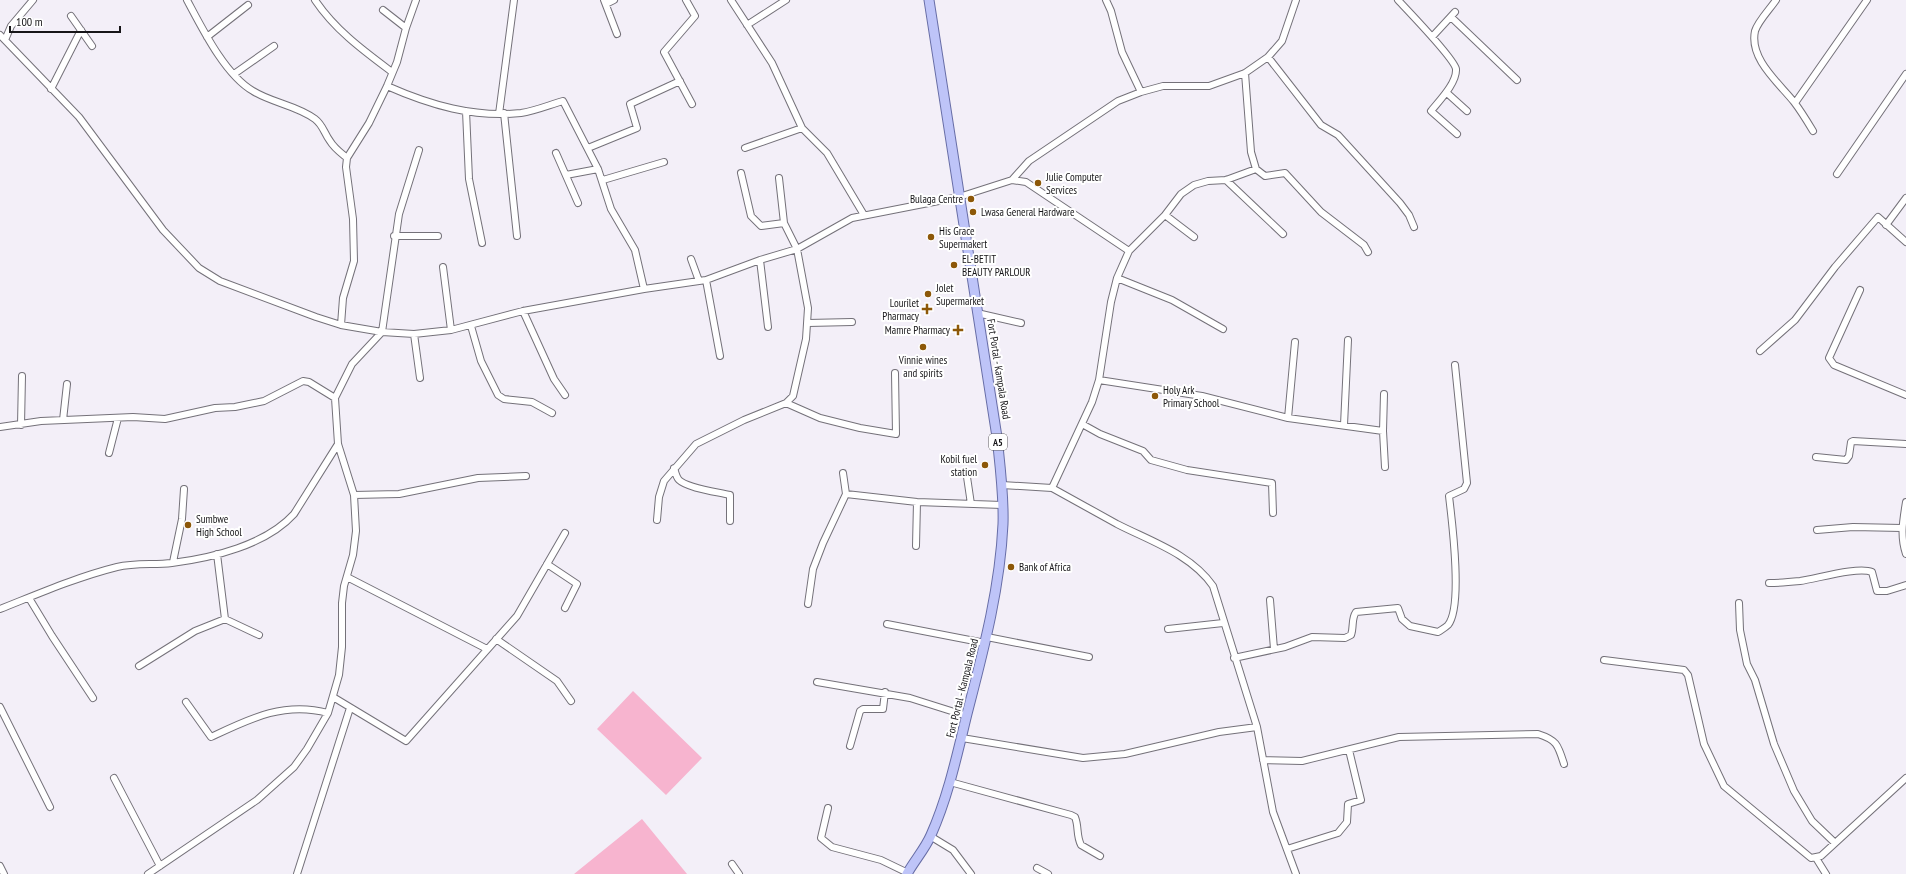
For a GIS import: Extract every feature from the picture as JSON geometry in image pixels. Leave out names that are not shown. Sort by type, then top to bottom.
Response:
[{"type":"main road","name":"Fort Portal - Kampala Road","points":[[907,873],[930,836],[950,782],[986,640],[1000,565],[1003,523],[1002,485],[997,437],[958,196],[929,0]]},
{"type":"street","points":[[5,40],[12,26],[33,0]]},
{"type":"street","points":[[187,0],[207,37],[234,74],[253,91],[301,110],[314,118],[322,125],[330,142],[348,158]]},
{"type":"street","points":[[315,0],[336,26],[363,50],[392,72]]},
{"type":"street","points":[[341,325],[343,298],[354,261],[354,219],[346,167],[348,158],[369,123],[387,86],[397,62],[406,28],[416,0]]},
{"type":"street","points":[[514,0],[502,114],[517,236]]},
{"type":"street","points":[[614,0],[605,2],[617,34]]},
{"type":"street","points":[[686,0],[695,16],[664,52],[692,104]]},
{"type":"street","points":[[731,0],[772,63],[802,128],[828,153],[864,215]]},
{"type":"street","points":[[747,25],[786,0]]},
{"type":"street","points":[[1106,0],[1111,11],[1121,48],[1141,92]]},
{"type":"street","points":[[1012,180],[1029,161],[1118,101],[1141,92],[1163,86],[1208,86],[1245,73],[1268,58],[1282,41],[1296,0]]},
{"type":"street","points":[[1398,0],[1432,37],[1456,69],[1447,93],[1431,111],[1457,134]]},
{"type":"street","points":[[1776,0],[1757,27],[1755,43],[1758,56],[1767,70],[1795,103],[1813,131]]},
{"type":"street","points":[[1795,103],[1867,0]]},
{"type":"street","points":[[207,37],[248,5]]},
{"type":"street","points":[[383,10],[406,28]]},
{"type":"street","points":[[1432,37],[1453,14],[1517,80]]},
{"type":"street","points":[[72,16],[92,46]]},
{"type":"street","points":[[50,89],[81,30]]},
{"type":"street","points":[[0,35],[50,89],[79,117],[163,230],[199,268],[220,281],[243,291],[341,325],[382,332],[414,334],[451,330],[471,326],[523,311],[644,289],[706,280],[760,260],[797,249],[852,218],[958,196],[1012,180],[1026,182],[1129,251]]},
{"type":"street","points":[[234,74],[274,46]]},
{"type":"street","points":[[1268,58],[1321,125],[1338,135],[1400,203],[1409,214],[1414,227]]},
{"type":"street","points":[[1245,73],[1251,152],[1256,169],[1265,176],[1284,174],[1321,212],[1364,245],[1368,252]]},
{"type":"street","points":[[1837,174],[1906,74]]},
{"type":"street","points":[[588,148],[637,128],[630,104],[680,81]]},
{"type":"street","points":[[387,86],[425,102],[466,111],[502,114],[523,112],[563,101],[603,180],[611,209],[635,250],[644,289]]},
{"type":"street","points":[[1447,93],[1468,111]]},
{"type":"street","points":[[466,111],[469,179],[482,243]]},
{"type":"street","points":[[745,148],[802,128]]},
{"type":"street","points":[[148,874],[256,800],[294,767],[307,750],[328,712],[339,675],[341,660],[342,603],[353,555],[356,531],[354,495],[338,444],[335,398],[352,364],[382,332],[394,236],[399,214],[419,150]]},
{"type":"street","points":[[556,153],[578,203]]},
{"type":"street","points":[[603,180],[664,162]]},
{"type":"street","points":[[566,175],[598,169]]},
{"type":"street","points":[[1052,488],[1092,402],[1099,380],[1105,330],[1118,278],[1129,251],[1182,194],[1194,185],[1208,181],[1226,180],[1256,169]]},
{"type":"street","points":[[741,172],[751,216],[761,226],[784,223]]},
{"type":"street","points":[[656,520],[658,498],[664,481],[696,444],[786,403],[794,396],[808,323],[808,308],[804,278],[797,249],[784,223],[779,178]]},
{"type":"street","points":[[1226,180],[1283,234]]},
{"type":"street","points":[[1886,225],[1906,198]]},
{"type":"street","points":[[1164,215],[1194,237]]},
{"type":"street","points":[[1760,351],[1795,320],[1835,267],[1878,217],[1906,242]]},
{"type":"street","points":[[394,236],[438,236]]},
{"type":"street","points":[[691,258],[699,281]]},
{"type":"street","points":[[760,260],[768,327]]},
{"type":"street","points":[[443,267],[451,330]]},
{"type":"street","points":[[1118,278],[1172,300],[1223,329]]},
{"type":"street","points":[[706,280],[720,356]]},
{"type":"street","points":[[1860,290],[1829,358],[1834,365],[1906,395]]},
{"type":"street","points":[[523,311],[554,379],[565,395]]},
{"type":"street","points":[[977,313],[1021,323]]},
{"type":"street","points":[[808,323],[852,322]]},
{"type":"street","points":[[471,326],[481,361],[498,395],[504,399],[532,402],[552,413]]},
{"type":"street","points":[[414,334],[420,378]]},
{"type":"street","points":[[1344,426],[1348,340]]},
{"type":"street","points":[[1288,418],[1295,342]]},
{"type":"street","points":[[1234,658],[1274,649],[1312,637],[1345,638],[1351,635],[1354,615],[1356,612],[1398,608],[1402,619],[1410,626],[1438,632],[1448,625],[1454,613],[1456,594],[1449,496],[1464,489],[1467,483],[1455,365]]},
{"type":"street","points":[[786,403],[820,418],[860,428],[896,434],[895,373]]},
{"type":"street","points":[[21,425],[22,376]]},
{"type":"street","points":[[1099,380],[1202,396],[1288,418],[1383,431]]},
{"type":"street","points":[[0,427],[41,421],[118,418],[165,419],[215,408],[235,407],[264,401],[303,381],[309,382],[335,398]]},
{"type":"street","points":[[63,420],[67,384]]},
{"type":"street","points":[[1384,394],[1383,431],[1385,467]]},
{"type":"street","points":[[109,453],[118,418]]},
{"type":"street","points":[[1082,424],[1100,434],[1143,450],[1151,460],[1187,470],[1272,483],[1273,513]]},
{"type":"street","points":[[1816,457],[1846,460],[1849,456],[1850,442],[1853,441],[1906,444]]},
{"type":"street","points":[[0,609],[92,574],[119,567],[173,562],[217,554],[262,537],[285,524],[294,514],[338,444]]},
{"type":"street","points":[[674,468],[679,480],[683,482],[730,495],[730,521]]},
{"type":"street","points":[[808,604],[814,569],[823,543],[846,494],[843,473]]},
{"type":"street","points":[[354,495],[399,494],[478,478],[526,476]]},
{"type":"street","points":[[967,478],[971,504]]},
{"type":"street","points":[[1002,485],[1052,488],[1118,524],[1165,547],[1201,571],[1213,586],[1218,598],[1223,623],[1257,727],[1273,812],[1296,874]]},
{"type":"street","points":[[173,562],[182,519],[184,488]]},
{"type":"street","points":[[846,494],[917,502],[1002,505]]},
{"type":"street","points":[[916,546],[917,502]]},
{"type":"street","points":[[1906,502],[1902,528],[1902,542],[1906,554]]},
{"type":"street","points":[[1817,530],[1853,527],[1902,528]]},
{"type":"street","points":[[333,697],[406,741],[517,616],[565,533]]},
{"type":"street","points":[[217,554],[225,619]]},
{"type":"street","points":[[547,564],[577,584],[565,608]]},
{"type":"street","points":[[1769,583],[1801,581],[1834,574],[1866,570],[1872,572],[1877,591],[1887,591],[1906,585]]},
{"type":"street","points":[[347,577],[487,649]]},
{"type":"street","points":[[29,598],[93,698]]},
{"type":"street","points":[[1270,600],[1274,649]]},
{"type":"street","points":[[1739,603],[1740,630],[1747,664],[1755,680],[1774,744],[1798,797],[1812,821],[1834,843]]},
{"type":"street","points":[[139,666],[196,631],[225,619],[259,635]]},
{"type":"street","points":[[1168,629],[1223,623]]},
{"type":"street","points":[[887,624],[1089,657]]},
{"type":"street","points":[[496,638],[557,681],[571,701]]},
{"type":"street","points":[[1604,660],[1684,670],[1688,675],[1704,744],[1724,786],[1809,857],[1816,858],[1821,856],[1906,778]]},
{"type":"street","points":[[817,682],[885,692],[910,698],[967,716]]},
{"type":"street","points":[[850,746],[860,711],[863,709],[883,709],[885,692]]},
{"type":"street","points":[[186,702],[211,737],[259,715],[276,710],[314,709],[328,712]]},
{"type":"street","points":[[0,707],[50,807]]},
{"type":"street","points":[[297,874],[350,708]]},
{"type":"street","points":[[962,738],[1083,758],[1125,754],[1219,732],[1257,727]]},
{"type":"street","points":[[1263,760],[1302,761],[1399,737],[1538,734],[1551,738],[1559,748],[1564,764]]},
{"type":"street","points":[[1287,849],[1338,833],[1347,822],[1348,804],[1361,800],[1349,750]]},
{"type":"street","points":[[114,778],[160,866]]},
{"type":"street","points":[[950,782],[1075,817],[1077,822],[1076,832],[1081,845],[1100,856]]},
{"type":"street","points":[[828,808],[821,838],[825,843],[832,847],[881,860],[907,873]]},
{"type":"street","points":[[930,836],[953,850],[971,874]]},
{"type":"street","points":[[1816,858],[1826,874]]},
{"type":"street","points":[[732,864],[738,874]]},
{"type":"street","points":[[0,866],[4,874]]},
{"type":"street","points":[[1037,868],[1044,873]]},
{"type":"shaded area","points":[[633,691],[702,758],[666,795],[597,729]]},
{"type":"shaded area","points":[[642,819],[687,874],[574,874]]},
{"type":"place","name":"Julie Computer Services","points":[[1038,183]]},
{"type":"place","name":"Bulaga Centre","points":[[971,199]]},
{"type":"place","name":"Lwasa General Hardware","points":[[973,212]]},
{"type":"place","name":"His Grace Supermakert","points":[[931,237]]},
{"type":"place","name":"EL-BETIT BEAUTY PARLOUR","points":[[954,265]]},
{"type":"place","name":"Jolet Supermarket","points":[[928,294]]},
{"type":"place","name":"Lourilet Pharmacy","points":[[927,309]]},
{"type":"place","name":"Mamre Pharmacy","points":[[958,330]]},
{"type":"place","name":"Vinnie wines and spirits","points":[[923,347]]},
{"type":"place","name":"Holy Ark Primary School","points":[[1155,396]]},
{"type":"place","name":"Kobil fuel station","points":[[985,465]]},
{"type":"place","name":"Sumbwe High School","points":[[188,525]]},
{"type":"place","name":"Bank of Africa","points":[[1011,567]]}]
